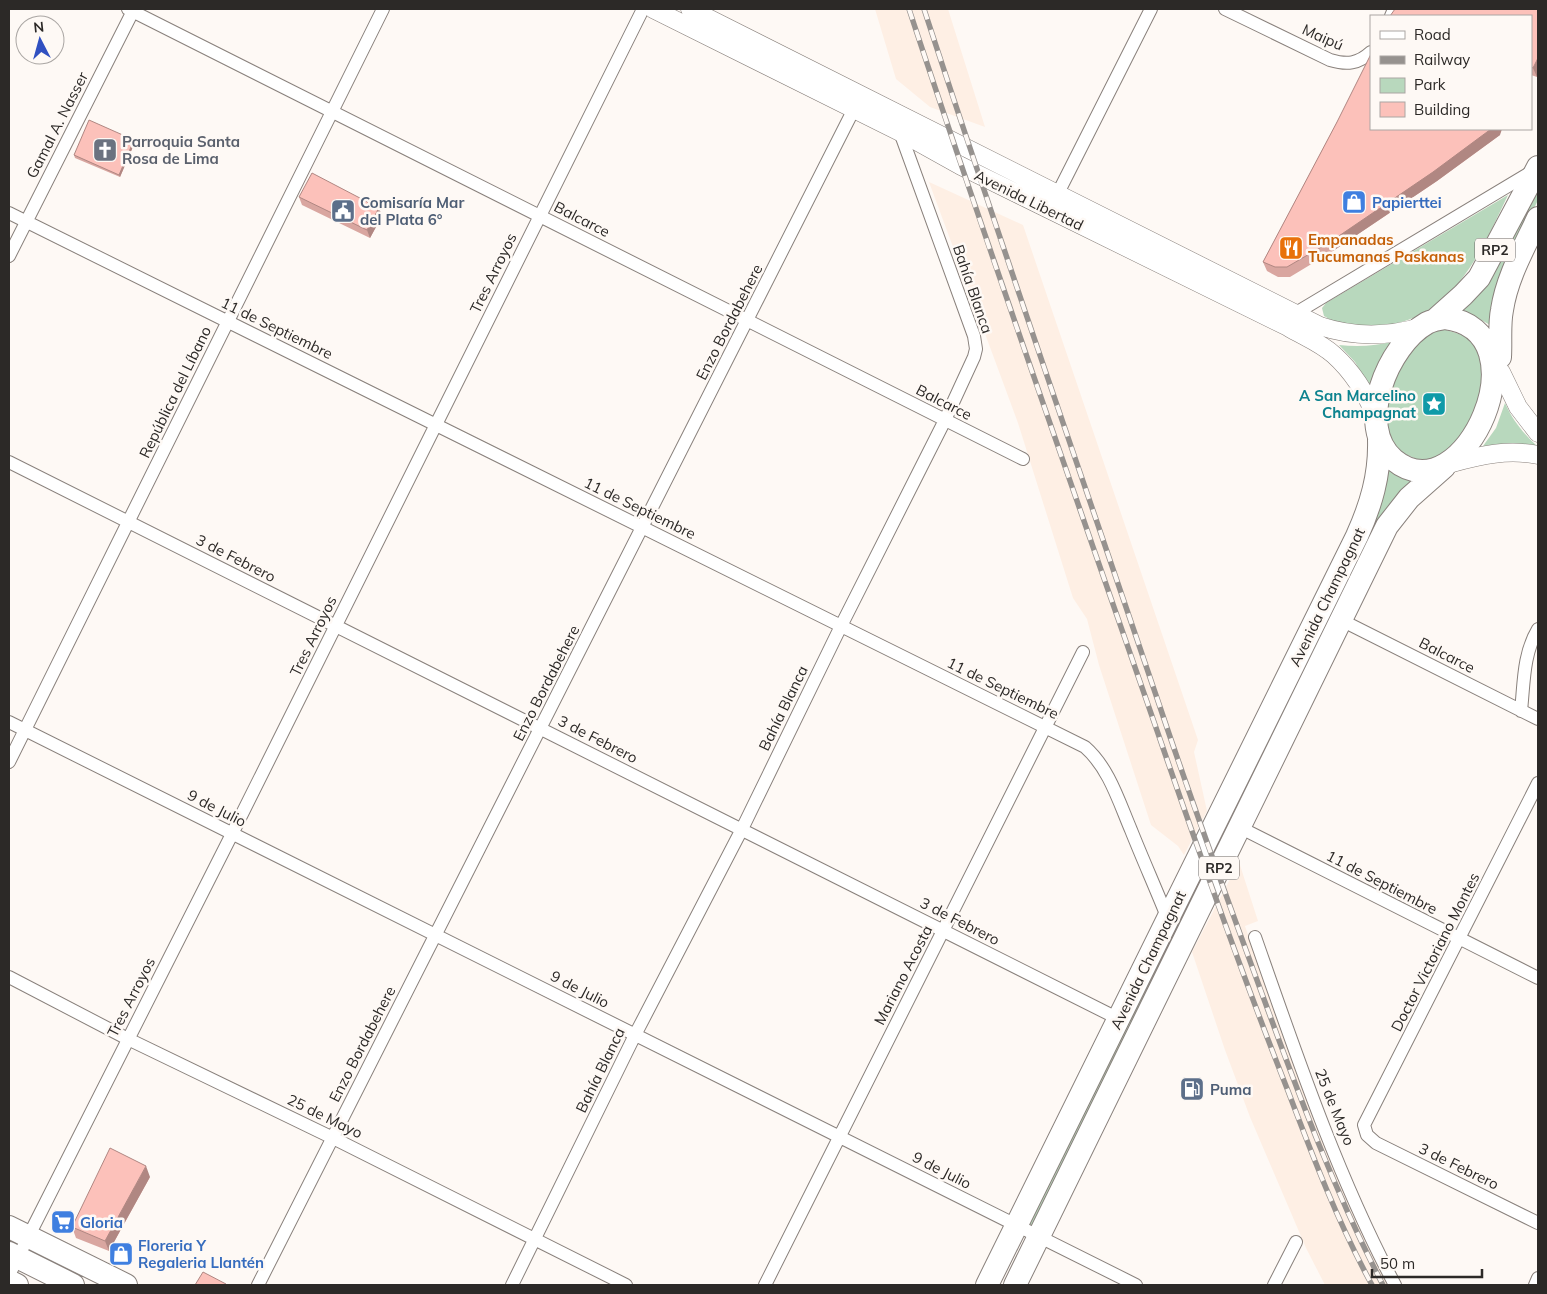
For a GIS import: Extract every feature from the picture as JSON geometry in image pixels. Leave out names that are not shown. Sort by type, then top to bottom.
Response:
[{"type":"highway","name":"RP2","points":[[1378,430],[1381,388],[1389,365],[1406,341],[1463,295],[1479,278],[1538,167]]},
{"type":"highway","name":"RP2","points":[[1448,465],[1474,443],[1487,423],[1496,400],[1501,365],[1500,323],[1504,297],[1514,267],[1538,218]]},
{"type":"highway","points":[[1428,324],[1446,318],[1456,319],[1476,326],[1489,337],[1501,365]]},
{"type":"highway","points":[[1378,430],[1387,453],[1394,460],[1410,469],[1427,470],[1448,465]]},
{"type":"highway","name":"Avenida Champagnat","points":[[987,1285],[1361,527],[1376,482],[1380,455],[1378,430]]},
{"type":"highway","name":"Avenida Champagnat","points":[[1015,1285],[1387,526],[1408,498],[1448,465]]},
{"type":"highway","points":[[19,1232],[126,1285]]},
{"type":"highway","points":[[12,1262],[73,1285]]},
{"type":"highway","points":[[9,1281],[17,1285]]},
{"type":"main road","name":"Avenida Libertad","points":[[653,9],[858,102],[900,132],[961,166],[1053,202],[1296,313],[1320,326],[1346,334],[1360,335],[1385,334],[1428,324]]},
{"type":"main road","name":"Avenida Libertad","points":[[690,9],[858,102],[1053,202],[1322,346],[1334,355],[1355,378],[1366,395],[1378,430]]},
{"type":"main road","points":[[1501,365],[1518,407],[1538,433]]},
{"type":"main road","points":[[1448,465],[1503,452],[1538,455]]},
{"type":"street","name":"República del Líbano","points":[[9,762],[384,9]]},
{"type":"street","name":"Tres Arroyos","points":[[12,1262],[19,1232],[128,1039],[643,9]]},
{"type":"street","points":[[1053,202],[1151,9]]},
{"type":"street","name":"Maipú","points":[[1225,9],[1330,60],[1344,64],[1354,63],[1370,53]]},
{"type":"street","name":"Balcarce","points":[[131,10],[1023,459]]},
{"type":"street","name":"Gamal A. Nasser","points":[[9,256],[131,10]]},
{"type":"street","name":"Enzo Bordabehere","points":[[258,1285],[858,102]]},
{"type":"street","name":"Bahía Blanca","points":[[512,1285],[635,1035],[742,829],[840,626],[945,420],[974,357],[975,343],[900,132]]},
{"type":"street","points":[[1296,313],[1538,167]]},
{"type":"street","name":"11 de Septiembre","points":[[9,213],[1085,748],[1095,756],[1102,766],[1168,918]]},
{"type":"street","name":"3 de Febrero","points":[[9,462],[1119,1019]]},
{"type":"street","name":"Balcarce","points":[[1341,620],[1538,719]]},
{"type":"street","points":[[1521,711],[1527,656],[1538,629]]},
{"type":"street","name":"Mariano Acosta","points":[[765,1285],[1083,652]]},
{"type":"street","name":"9 de Julio","points":[[9,722],[1136,1285]]},
{"type":"street","name":"Doctor Victoriano Montes","points":[[1367,1135],[1364,1125],[1538,783]]},
{"type":"street","name":"11 de Septiembre","points":[[1239,827],[1538,978]]},
{"type":"street","name":"25 de Mayo","points":[[1255,937],[1296,1055],[1333,1148],[1366,1225],[1395,1285]]},
{"type":"street","name":"25 de Mayo","points":[[9,976],[128,1039],[333,1138],[626,1285]]},
{"type":"street","name":"3 de Febrero","points":[[1367,1135],[1376,1143],[1538,1223]]},
{"type":"street","points":[[1274,1285],[1296,1242]]},
{"type":"street","points":[[1535,1285],[1538,1278]]},
{"type":"shaded area","points":[[875,9],[948,9],[985,127],[930,107],[896,79]]},
{"type":"shaded area","points":[[929,182],[1023,225],[1198,740],[1194,752],[1207,811],[1184,855],[1178,846],[1151,825],[1099,665],[1087,619],[1073,598],[1018,423]]},
{"type":"shaded area","points":[[1239,862],[1258,921],[1245,926],[1284,1040],[1333,1166],[1388,1285],[1325,1285],[1306,1248],[1250,1117],[1225,1050],[1192,952]]},
{"type":"green space","points":[[1538,181],[1538,200],[1507,264],[1490,325],[1476,317],[1459,311]]},
{"type":"green space","points":[[1508,195],[1472,264],[1458,284],[1440,302],[1420,315],[1396,323],[1368,326],[1351,325],[1340,323],[1324,316],[1322,308],[1326,303]]},
{"type":"green space","points":[[1443,329],[1475,339],[1491,383],[1457,448],[1424,462],[1400,452],[1387,432],[1388,389],[1398,366],[1427,334]]},
{"type":"green space","points":[[1395,341],[1370,388],[1355,362],[1339,345],[1367,346]]},
{"type":"green space","points":[[1505,403],[1519,427],[1538,447],[1513,444],[1483,446],[1496,428]]},
{"type":"green space","points":[[1386,464],[1416,479],[1222,839],[1219,838]]},
{"type":"green space","points":[[1187,899],[1190,899],[1192,902],[1035,1225],[1030,1227],[1026,1221]]},
{"type":"building","points":[[1395,9],[1538,9],[1538,58],[1532,68],[1532,15],[1391,15]]},
{"type":"building","points":[[1370,56],[1370,130],[1490,130],[1433,172],[1330,242],[1287,267],[1275,267],[1263,262]]},
{"type":"building","name":"Parroquia Santa Rosa de Lima","points":[[89,120],[134,140],[119,175],[74,155]]},
{"type":"building","name":"Comisaría Mar del Plata 6°","points":[[312,173],[379,208],[367,230],[299,197]]},
{"type":"building","points":[[110,1148],[146,1166],[105,1241],[72,1227]]},
{"type":"building","points":[[203,1272],[226,1284],[226,1285],[195,1285]]},
{"type":"railway","points":[[909,9],[1002,285],[1223,919],[1317,1165],[1337,1214],[1372,1285]]},
{"type":"railway","points":[[924,9],[1011,271],[1211,855],[1305,1110],[1334,1181],[1383,1285]]},
{"type":"place","name":"Parroquia Santa Rosa de Lima","points":[[105,150]]},
{"type":"place","name":"Papierttei","points":[[1354,202]]},
{"type":"place","name":"Comisaría Mar del Plata 6°","points":[[343,211]]},
{"type":"place","name":"Empanadas Tucumanas Paskanas","points":[[1291,248]]},
{"type":"place","name":"A San Marcelino Champagnat","points":[[1434,404]]},
{"type":"place","name":"Puma","points":[[1192,1089]]},
{"type":"place","name":"Gloria","points":[[63,1222]]},
{"type":"place","name":"Floreria Y Regaleria Llantén","points":[[121,1254]]}]
